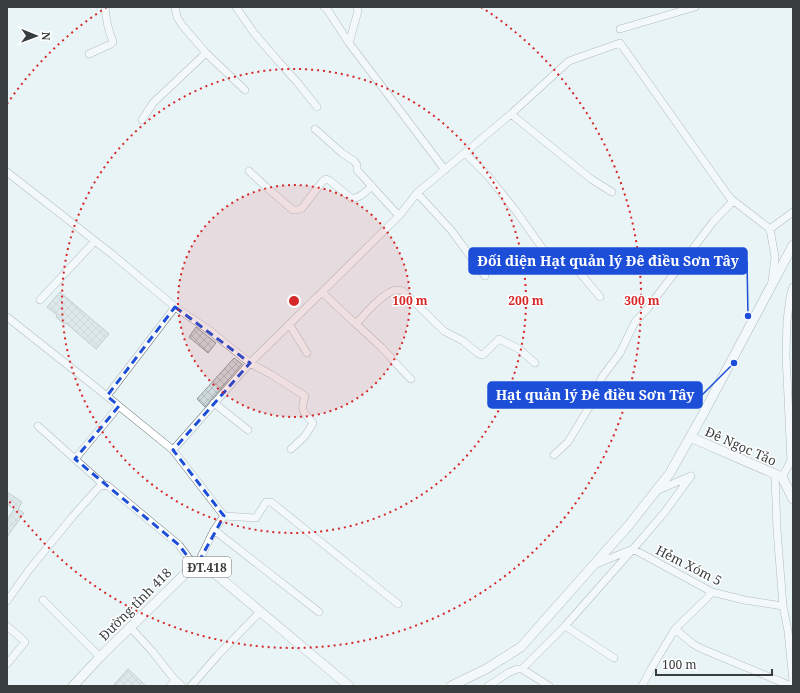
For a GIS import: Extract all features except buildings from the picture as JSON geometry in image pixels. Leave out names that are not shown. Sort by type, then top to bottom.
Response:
[{"type":"main road","points":[[451,686],[486,669],[521,647],[629,525],[670,473],[793,245]]},
{"type":"main road","name":"Đê Ngọc Tảo","points":[[690,437],[778,476],[793,499]]},
{"type":"main road","name":"ĐT.418","points":[[196,564],[206,566],[350,686]]},
{"type":"main road","name":"Đường tỉnh 418","points":[[73,686],[130,627],[196,564]]},
{"type":"street","points":[[89,54],[113,42],[108,32],[106,7]]},
{"type":"street","points":[[175,7],[177,17],[182,25],[206,53],[245,90]]},
{"type":"street","points":[[236,7],[254,33],[317,107]]},
{"type":"street","points":[[324,7],[327,9],[349,43],[445,170]]},
{"type":"street","points":[[349,43],[358,10],[357,7]]},
{"type":"street","points":[[620,29],[695,7]]},
{"type":"street","points":[[173,450],[250,363],[399,216],[417,194],[511,114],[569,61],[620,43],[730,198],[770,229],[775,257],[772,286]]},
{"type":"street","points":[[142,120],[153,102],[206,53]]},
{"type":"street","points":[[511,114],[591,178],[612,192]]},
{"type":"street","points":[[315,129],[358,165],[357,170],[399,216]]},
{"type":"street","points":[[465,153],[488,176],[516,211],[555,269],[559,269],[570,261],[600,297]]},
{"type":"street","points":[[249,171],[293,210],[302,208],[323,181],[326,180],[329,180],[354,199],[358,198],[372,186]]},
{"type":"street","points":[[7,172],[176,307],[209,330],[250,363],[305,396],[302,407],[313,423],[305,436],[291,449]]},
{"type":"street","points":[[417,194],[451,230],[485,276]]},
{"type":"street","points":[[554,455],[568,442],[591,404],[602,377],[620,353],[635,322],[648,308],[713,222],[733,201]]},
{"type":"street","points":[[770,229],[793,212]]},
{"type":"street","points":[[40,300],[95,241]]},
{"type":"street","points":[[793,287],[790,297],[787,321],[786,354],[792,461],[778,476],[777,530],[783,606],[788,631],[793,682]]},
{"type":"street","points":[[356,324],[377,302],[392,291],[403,291],[444,330],[463,341],[479,354],[484,354],[499,339],[519,349],[536,363]]},
{"type":"street","points":[[322,292],[389,355],[411,379]]},
{"type":"street","points":[[107,396],[176,307]]},
{"type":"street","points":[[7,317],[173,450],[224,516],[256,518],[266,502],[270,502],[398,604]]},
{"type":"street","points":[[289,324],[307,353]]},
{"type":"street","points":[[214,403],[248,430]]},
{"type":"street","points":[[75,459],[119,406]]},
{"type":"street","points":[[38,426],[104,485],[108,486],[179,545],[196,564],[214,530],[224,516]]},
{"type":"street","points":[[522,669],[565,626],[633,549],[664,513],[691,476],[656,491]]},
{"type":"street","points":[[7,601],[29,570],[73,516],[99,487],[104,485]]},
{"type":"street","points":[[214,530],[319,612]]},
{"type":"street","points":[[594,565],[633,549]]},
{"type":"street","name":"Hẻm Xóm 5","points":[[633,549],[712,592],[744,600],[783,606]]},
{"type":"street","points":[[644,685],[675,629],[698,608],[712,592]]},
{"type":"street","points":[[43,600],[100,657]]},
{"type":"street","points":[[191,686],[218,655],[260,612]]},
{"type":"street","points":[[7,626],[25,642],[7,664]]},
{"type":"street","points":[[565,626],[614,658]]},
{"type":"street","points":[[130,627],[175,680],[182,686]]},
{"type":"street","points":[[675,629],[700,648],[791,686]]},
{"type":"street","points":[[488,686],[517,669],[522,669],[549,686]]},
{"type":"street","points":[[170,686],[175,680]]},
{"type":"highlighted area","points":[[175,307],[250,363],[173,450],[224,516],[198,563],[194,565],[179,545],[75,459],[119,406],[107,396]]},
{"type":"place","name":"Đối diện Hạt quản lý Đê điều Sơn Tây","points":[[748,316]]},
{"type":"place","name":"Hạt quản lý Đê điều Sơn Tây","points":[[734,363]]}]
